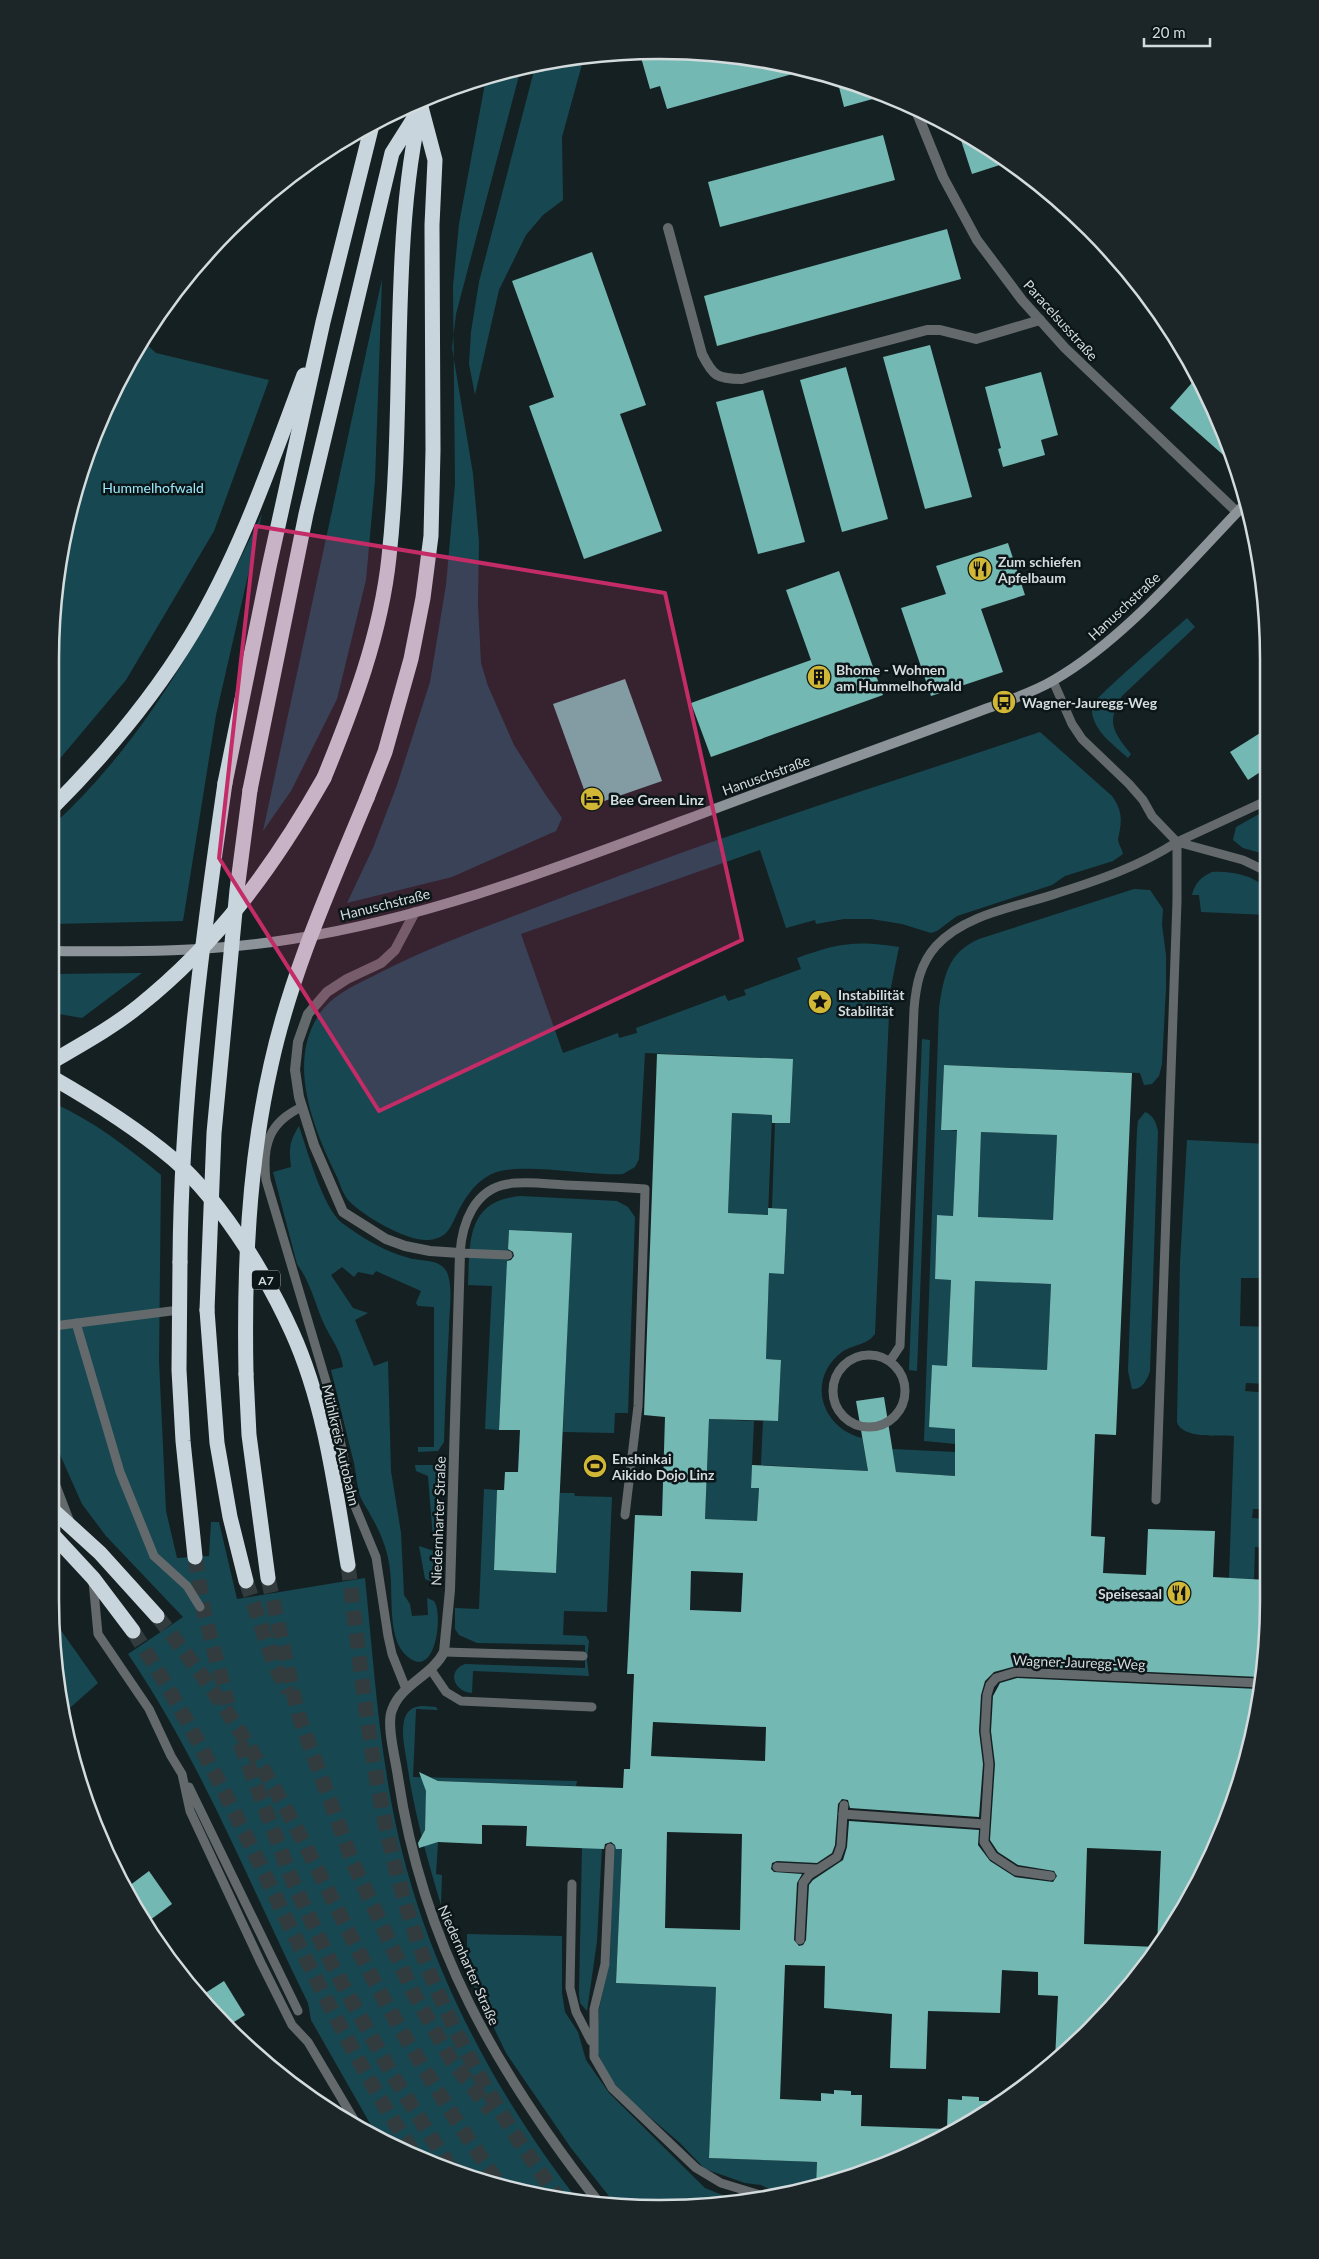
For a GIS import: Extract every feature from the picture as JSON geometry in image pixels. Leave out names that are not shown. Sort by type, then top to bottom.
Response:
[{"type":"highway","points":[[268,1578],[249,1435],[246,1374],[246,1276],[250,1208],[258,1134],[271,1065],[308,941],[385,752],[411,659],[423,598],[431,536],[433,459],[432,225],[435,160],[423,107]]},
{"type":"highway","points":[[59,1058],[86,1042],[138,1006],[223,927],[255,887],[291,835],[324,778],[355,701],[374,634],[389,560],[396,482],[403,225],[410,158],[421,108]]},
{"type":"highway","points":[[246,1581],[230,1517],[217,1443],[207,1310],[214,1124],[237,890],[250,790],[306,514],[392,153],[417,110]]},
{"type":"highway","points":[[195,1557],[183,1440],[179,1370],[179,1310],[183,1148],[207,903],[225,783],[269,567],[323,322],[370,133]]},
{"type":"highway","points":[[59,801],[92,769],[154,690],[191,634],[219,582],[252,510],[323,322]]},
{"type":"highway","name":"Mühlkreis Autobahn","points":[[59,1082],[134,1129],[174,1160],[226,1217],[267,1282],[293,1334],[310,1379],[322,1424],[348,1564]]},
{"type":"highway","points":[[59,1516],[100,1553],[157,1616]]},
{"type":"highway","points":[[59,1541],[93,1578],[133,1631]]},
{"type":"street","name":"Paracelsusstraße","points":[[919,118],[943,177],[976,240],[1022,300],[1072,355],[1237,512]]},
{"type":"street","points":[[668,228],[702,354],[710,371],[723,379],[742,379],[928,330],[940,330],[976,339],[1040,320]]},
{"type":"street","name":"Hanuschstraße","points":[[59,951],[111,952],[217,948],[292,939],[415,912],[510,884],[953,722],[1053,681],[1090,656],[1124,628],[1241,508]]},
{"type":"street","points":[[415,912],[395,950],[381,962],[347,979],[327,992],[308,1014],[298,1042],[295,1070],[302,1107],[314,1145],[343,1212],[386,1239],[405,1246],[430,1251],[460,1253]]},
{"type":"street","name":"Niedernharter Straße","points":[[460,1253],[450,1590],[444,1652],[430,1670],[406,1689],[391,1710],[391,1728],[404,1815],[415,1863],[444,1950],[481,2028],[518,2091],[594,2196]]},
{"type":"lane","points":[[1053,681],[1072,724],[1082,739],[1129,784],[1143,800],[1152,816],[1177,842],[1243,860],[1260,868]]},
{"type":"lane","points":[[890,1361],[900,1346],[914,1009],[916,982],[923,966],[938,944],[962,925],[1133,867],[1177,842],[1260,804]]},
{"type":"lane","points":[[1156,1500],[1177,901],[1177,842]]},
{"type":"lane","points":[[302,1107],[281,1119],[273,1128],[264,1163],[266,1180],[276,1219],[333,1405],[352,1499],[376,1556],[392,1654],[406,1689]]},
{"type":"lane","points":[[508,1255],[460,1253],[462,1232],[468,1216],[479,1199],[494,1188],[507,1184],[527,1183],[645,1188],[637,1415],[625,1515]]},
{"type":"lane","points":[[59,1325],[179,1310]]},
{"type":"lane","points":[[76,1323],[120,1472],[154,1556],[187,1586],[200,1607]]},
{"type":"lane","points":[[879,1355],[890,1361],[899,1369],[906,1386],[901,1410],[894,1418],[883,1425],[866,1427],[851,1423],[836,1407],[833,1396],[834,1382],[838,1371],[847,1361],[858,1356],[879,1355]]},
{"type":"lane","points":[[59,1495],[72,1527]]},
{"type":"lane","points":[[93,1578],[98,1634],[148,1709],[170,1756],[182,1774],[298,2012]]},
{"type":"lane","points":[[444,1652],[583,1656]]},
{"type":"lane","points":[[430,1670],[446,1692],[461,1701],[592,1707]]},
{"type":"lane","name":"Wagner-Jauregg-Weg","points":[[1051,1876],[1016,1871],[993,1856],[987,1850],[984,1842],[989,1764],[985,1731],[987,1695],[990,1685],[996,1678],[1016,1672],[1254,1683]]},
{"type":"lane","points":[[182,1774],[190,1811],[292,2025],[308,2042],[351,2115]]},
{"type":"lane","points":[[800,1940],[803,1883],[818,1869],[837,1856],[841,1846],[843,1809],[984,1824]]},
{"type":"lane","points":[[610,1848],[605,1964],[594,2009],[594,2057],[612,2088],[696,2168],[721,2183],[753,2193]]},
{"type":"lane","points":[[777,1867],[818,1869]]},
{"type":"lane","points":[[572,1884],[570,1988],[576,2012],[593,2044]]},
{"type":"highlighted area","points":[[256,526],[665,593],[742,940],[379,1111],[219,858]]},
{"type":"green space","points":[[582,64],[562,137],[563,200],[543,215],[526,235],[499,290],[475,395],[469,364],[471,332],[479,282],[534,72]]},
{"type":"green space","points":[[519,75],[456,314],[453,335],[453,286],[459,224],[485,85]]},
{"type":"green space","points":[[382,279],[375,480],[366,580],[337,699],[291,791],[263,831]]},
{"type":"green space","points":[[453,335],[454,358],[452,348]]},
{"type":"green space","name":"Hummelhofwald","points":[[148,345],[156,353],[269,380],[214,531],[126,680],[59,760],[60,620],[70,542],[79,504],[104,430]]},
{"type":"green space","points":[[454,358],[473,474],[479,542],[478,604],[481,663],[488,686],[514,745],[562,818],[556,831],[452,877],[347,903],[373,848],[397,785],[430,682],[446,585],[455,484]]},
{"type":"green space","points":[[262,514],[216,715],[183,921],[59,924],[59,819],[86,793],[145,720],[196,640]]},
{"type":"green space","points":[[1187,618],[1195,627],[1122,696],[1117,705],[1113,720],[1114,726],[1116,733],[1131,754],[1128,758],[1099,729],[1092,714],[1092,706],[1119,678]]},
{"type":"green space","points":[[1040,732],[1116,801],[1121,817],[1118,841],[1123,854],[1113,861],[1065,876],[1052,885],[957,916],[937,931],[931,933],[902,924],[871,919],[844,919],[816,924],[815,920],[786,928],[760,850],[521,934],[563,1053],[618,1033],[619,1038],[637,1033],[636,1028],[725,995],[728,1001],[746,995],[744,990],[801,969],[797,958],[811,953],[836,946],[859,943],[899,947],[891,987],[889,1014],[875,1334],[868,1341],[842,1352],[831,1363],[824,1375],[822,1388],[823,1401],[828,1414],[848,1433],[862,1438],[868,1471],[761,1465],[763,1421],[778,1421],[781,1360],[766,1359],[769,1273],[784,1273],[787,1209],[772,1208],[775,1123],[790,1123],[792,1059],[645,1053],[639,1159],[635,1167],[623,1174],[538,1169],[506,1170],[494,1173],[487,1176],[471,1191],[447,1231],[435,1239],[419,1239],[397,1232],[374,1220],[346,1198],[320,1139],[307,1097],[304,1076],[305,1055],[309,1035],[318,1016],[338,995],[432,948],[628,872],[776,820]]},
{"type":"green space","points":[[1260,814],[1260,853],[1243,848],[1233,840],[1236,827]]},
{"type":"green space","points":[[1212,872],[1226,872],[1242,875],[1257,881],[1260,884],[1260,915],[1201,912],[1199,895],[1192,895],[1199,881]]},
{"type":"green space","points":[[1134,889],[1150,890],[1163,909],[1162,925],[1166,955],[1166,988],[1162,1064],[1159,1076],[1152,1084],[1144,1085],[1140,1073],[944,1065],[941,1129],[957,1131],[953,1216],[937,1215],[935,1279],[951,1280],[947,1366],[932,1366],[929,1426],[957,1429],[956,1444],[924,1441],[939,1008],[945,976],[960,951],[979,939]]},
{"type":"green space","points":[[142,973],[82,1018],[59,1014],[59,974]]},
{"type":"green space","points":[[922,1039],[930,1040],[917,1371],[909,1370]]},
{"type":"green space","points":[[59,1106],[96,1126],[161,1175],[159,1361],[166,1511],[177,1558],[209,1556],[211,1522],[219,1522],[237,1599],[365,1578],[383,1754],[405,1865],[422,1917],[441,1968],[489,2067],[548,2160],[573,2194],[504,2180],[466,2168],[430,2155],[372,2127],[311,2020],[308,2003],[202,1781],[155,1695],[128,1654],[183,1617],[106,1536],[82,1504],[59,1450]]},
{"type":"green space","points":[[1145,1112],[1154,1119],[1158,1131],[1150,1371],[1146,1381],[1139,1388],[1132,1389],[1128,1371],[1137,1130],[1138,1121]]},
{"type":"green space","points":[[732,1113],[772,1115],[768,1215],[728,1213]]},
{"type":"green space","points":[[299,1126],[322,1192],[335,1216],[342,1223],[365,1239],[391,1252],[409,1258],[437,1263],[442,1266],[448,1275],[450,1301],[444,1442],[438,1451],[418,1452],[418,1447],[434,1447],[434,1307],[418,1306],[416,1303],[421,1291],[376,1271],[373,1275],[358,1272],[354,1277],[342,1267],[331,1275],[353,1308],[368,1313],[355,1320],[374,1366],[388,1361],[391,1471],[401,1533],[404,1595],[410,1604],[412,1616],[428,1615],[427,1598],[434,1601],[437,1608],[438,1620],[434,1645],[430,1655],[423,1661],[414,1661],[403,1652],[395,1635],[388,1556],[378,1529],[360,1496],[354,1463],[331,1370],[343,1367],[342,1361],[324,1324],[306,1279],[297,1264],[273,1172],[291,1167],[290,1146]]},
{"type":"green space","points":[[981,1132],[1057,1135],[1053,1220],[978,1217]]},
{"type":"green space","points":[[1187,1140],[1260,1144],[1260,1278],[1241,1278],[1240,1326],[1260,1327],[1260,1384],[1246,1383],[1245,1391],[1260,1392],[1260,1509],[1253,1509],[1252,1518],[1260,1518],[1260,1547],[1255,1547],[1254,1579],[1229,1578],[1234,1436],[1193,1434],[1180,1427],[1177,1422],[1180,1263]]},
{"type":"green space","points":[[521,1196],[617,1201],[628,1207],[635,1217],[628,1413],[615,1413],[614,1433],[563,1432],[571,1233],[509,1230],[499,1430],[485,1429],[492,1286],[468,1285],[471,1239],[481,1215],[490,1206],[503,1199]]},
{"type":"green space","points":[[975,1281],[1051,1284],[1047,1370],[972,1367]]},
{"type":"green space","points":[[709,1419],[754,1421],[751,1487],[759,1488],[757,1521],[705,1519]]},
{"type":"green space","points":[[892,1449],[956,1452],[955,1476],[896,1472]]},
{"type":"green space","points":[[415,1465],[438,1465],[441,1468],[437,1584],[425,1579],[419,1546],[434,1551],[428,1476],[416,1471]]},
{"type":"green space","points":[[484,1489],[497,1490],[494,1570],[556,1573],[560,1493],[574,1493],[575,1496],[612,1497],[607,1612],[564,1611],[563,1635],[586,1636],[589,1641],[587,1660],[589,1676],[473,1671],[472,1693],[466,1692],[457,1685],[454,1676],[459,1667],[465,1664],[585,1668],[585,1645],[477,1643],[459,1635],[455,1629],[455,1608],[479,1609]]},
{"type":"green space","points":[[60,1629],[98,1683],[69,1709]]},
{"type":"green space","points":[[423,1706],[436,1707],[438,1710],[416,1709],[413,1777],[577,1781],[576,1786],[438,1781],[432,1778],[427,1781],[425,1830],[422,1836],[424,1842],[430,1844],[438,1842],[436,1874],[442,1875],[441,1905],[426,1852],[417,1817],[403,1737],[406,1714],[413,1708]]},
{"type":"green space","points":[[614,1823],[623,1823],[616,1983],[716,1987],[709,2158],[817,2162],[816,2180],[771,2190],[761,2185],[745,2183],[705,2169],[680,2143],[631,2101],[610,2079],[598,2054],[597,2042],[599,2009],[610,1960]]},
{"type":"green space","points":[[602,1847],[597,1941],[587,2011],[580,2003],[579,1994],[582,1848]]},
{"type":"green space","points":[[467,1934],[562,1936],[562,1993],[565,2012],[578,2032],[586,2060],[609,2093],[705,2188],[725,2196],[660,2200],[610,2198],[571,2148],[506,2053],[460,1957],[467,1957]]},
{"type":"building","points":[[642,59],[699,60],[738,64],[793,74],[667,109],[660,86],[650,89]]},
{"type":"building","points":[[839,87],[874,99],[844,107]]},
{"type":"building","points":[[883,135],[895,180],[720,227],[708,182]]},
{"type":"building","points":[[961,139],[1000,165],[972,174]]},
{"type":"building","points":[[947,229],[961,279],[717,346],[704,296]]},
{"type":"building","points":[[592,252],[646,405],[620,414],[662,531],[584,559],[529,406],[554,397],[512,281]]},
{"type":"building","points":[[930,345],[972,497],[925,509],[883,357]]},
{"type":"building","points":[[846,367],[888,519],[842,532],[800,380]]},
{"type":"building","points":[[1041,372],[1058,435],[1041,440],[1045,455],[1003,467],[998,449],[1001,448],[985,387]]},
{"type":"building","points":[[1192,383],[1215,430],[1224,456],[1170,408]]},
{"type":"building","points":[[763,390],[805,542],[758,554],[716,402]]},
{"type":"building","points":[[1008,543],[1025,595],[981,609],[1003,672],[931,696],[901,608],[946,594],[936,566]]},
{"type":"building","name":"Bhome - Wohnen am Hummelhofwald","points":[[839,571],[883,695],[711,757],[691,703],[811,660],[786,590]]},
{"type":"building","points":[[625,679],[662,781],[590,806],[553,704]]},
{"type":"building","points":[[1260,733],[1260,772],[1248,780],[1230,752]]},
{"type":"building","points":[[657,1054],[793,1059],[790,1123],[772,1123],[772,1115],[732,1113],[728,1213],[768,1215],[768,1208],[787,1209],[784,1274],[769,1273],[766,1359],[781,1360],[778,1421],[709,1419],[705,1519],[757,1521],[759,1488],[751,1488],[752,1465],[868,1471],[856,1401],[884,1397],[896,1472],[955,1476],[955,1429],[929,1427],[932,1365],[947,1366],[951,1280],[935,1279],[937,1215],[953,1216],[957,1130],[941,1130],[944,1065],[1132,1073],[1116,1435],[1095,1434],[1091,1536],[1105,1537],[1103,1573],[1146,1575],[1148,1529],[1215,1531],[1213,1577],[1260,1580],[1259,1639],[1255,1677],[1016,1666],[994,1672],[985,1681],[981,1695],[979,1731],[983,1764],[979,1817],[850,1808],[848,1800],[842,1799],[838,1804],[835,1845],[832,1853],[817,1863],[777,1861],[772,1863],[771,1869],[774,1872],[802,1874],[797,1883],[794,1940],[799,1946],[803,1945],[806,1940],[809,1885],[813,1880],[843,1860],[847,1847],[849,1821],[979,1830],[978,1845],[990,1861],[1015,1877],[1053,1882],[1057,1876],[1054,1871],[1018,1865],[998,1852],[990,1840],[995,1764],[991,1731],[993,1696],[1000,1683],[1017,1678],[1253,1689],[1240,1755],[1215,1829],[1180,1900],[1157,1935],[1161,1851],[1087,1848],[1084,1944],[1149,1947],[1111,1996],[1055,2051],[1058,1996],[1038,1995],[1038,1972],[1002,1970],[1000,2013],[928,2011],[926,2069],[890,2068],[892,2014],[824,2008],[825,1966],[785,1965],[780,2099],[821,2101],[821,2093],[834,2094],[834,2090],[851,2091],[851,2095],[862,2095],[861,2126],[943,2129],[889,2155],[816,2180],[817,2162],[709,2158],[716,1987],[616,1983],[622,1849],[616,1849],[615,1845],[611,1842],[605,1844],[604,1849],[526,1846],[527,1826],[482,1825],[482,1844],[438,1842],[419,1848],[418,1843],[425,1830],[426,1791],[419,1772],[438,1781],[623,1788],[624,1769],[630,1769],[634,1674],[627,1674],[635,1515],[662,1516],[665,1417],[644,1415]],"holes":[[[981,1132],[1057,1135],[1053,1220],[978,1217]],[[975,1281],[1051,1284],[1047,1370],[972,1367]],[[691,1571],[743,1573],[741,1612],[690,1610]],[[653,1722],[766,1727],[765,1761],[651,1756]],[[667,1832],[742,1834],[740,1930],[665,1928]]]},
{"type":"building","points":[[509,1230],[572,1233],[556,1573],[494,1570],[497,1490],[504,1490],[505,1472],[518,1472],[520,1430],[499,1430],[507,1261],[511,1260],[514,1256],[513,1252],[508,1249]]},
{"type":"building","points":[[149,1871],[172,1904],[151,1919],[131,1884]]},
{"type":"building","points":[[224,1981],[245,2015],[233,2022],[205,1993]]},
{"type":"building","points":[[962,2096],[979,2097],[979,2101],[990,2101],[947,2127],[948,2099],[962,2100]]},
{"type":"tunnel","points":[[195,1557],[204,1612],[228,1704]]},
{"type":"tunnel","points":[[348,1565],[364,1698],[378,1787],[397,1875],[410,1918],[438,1993],[473,2065],[514,2134],[554,2191]]},
{"type":"tunnel","points":[[268,1578],[298,1714],[353,1863],[414,1994],[452,2061],[491,2111]]},
{"type":"tunnel","points":[[246,1581],[274,1664],[288,1692]]},
{"type":"tunnel","points":[[157,1616],[241,1733],[296,1828],[366,1965],[408,2042],[438,2092],[495,2177]]},
{"type":"tunnel","points":[[133,1631],[172,1695],[208,1760],[341,2027],[409,2145]]},
{"type":"tunnel","points":[[240,1743],[293,1882],[333,1967],[392,2074],[446,2161]]},
{"type":"place","name":"Zum schiefen Apfelbaum","points":[[980,569]]},
{"type":"place","name":"Bhome - Wohnen am Hummelhofwald","points":[[819,677]]},
{"type":"place","name":"Wagner-Jauregg-Weg","points":[[1004,702]]},
{"type":"place","name":"Bee Green Linz","points":[[592,799]]},
{"type":"place","name":"Instabilität Stabilität","points":[[820,1002]]},
{"type":"place","name":"Enshinkai Aikido Dojo Linz","points":[[595,1466]]},
{"type":"place","name":"Speisesaal","points":[[1179,1593]]}]
